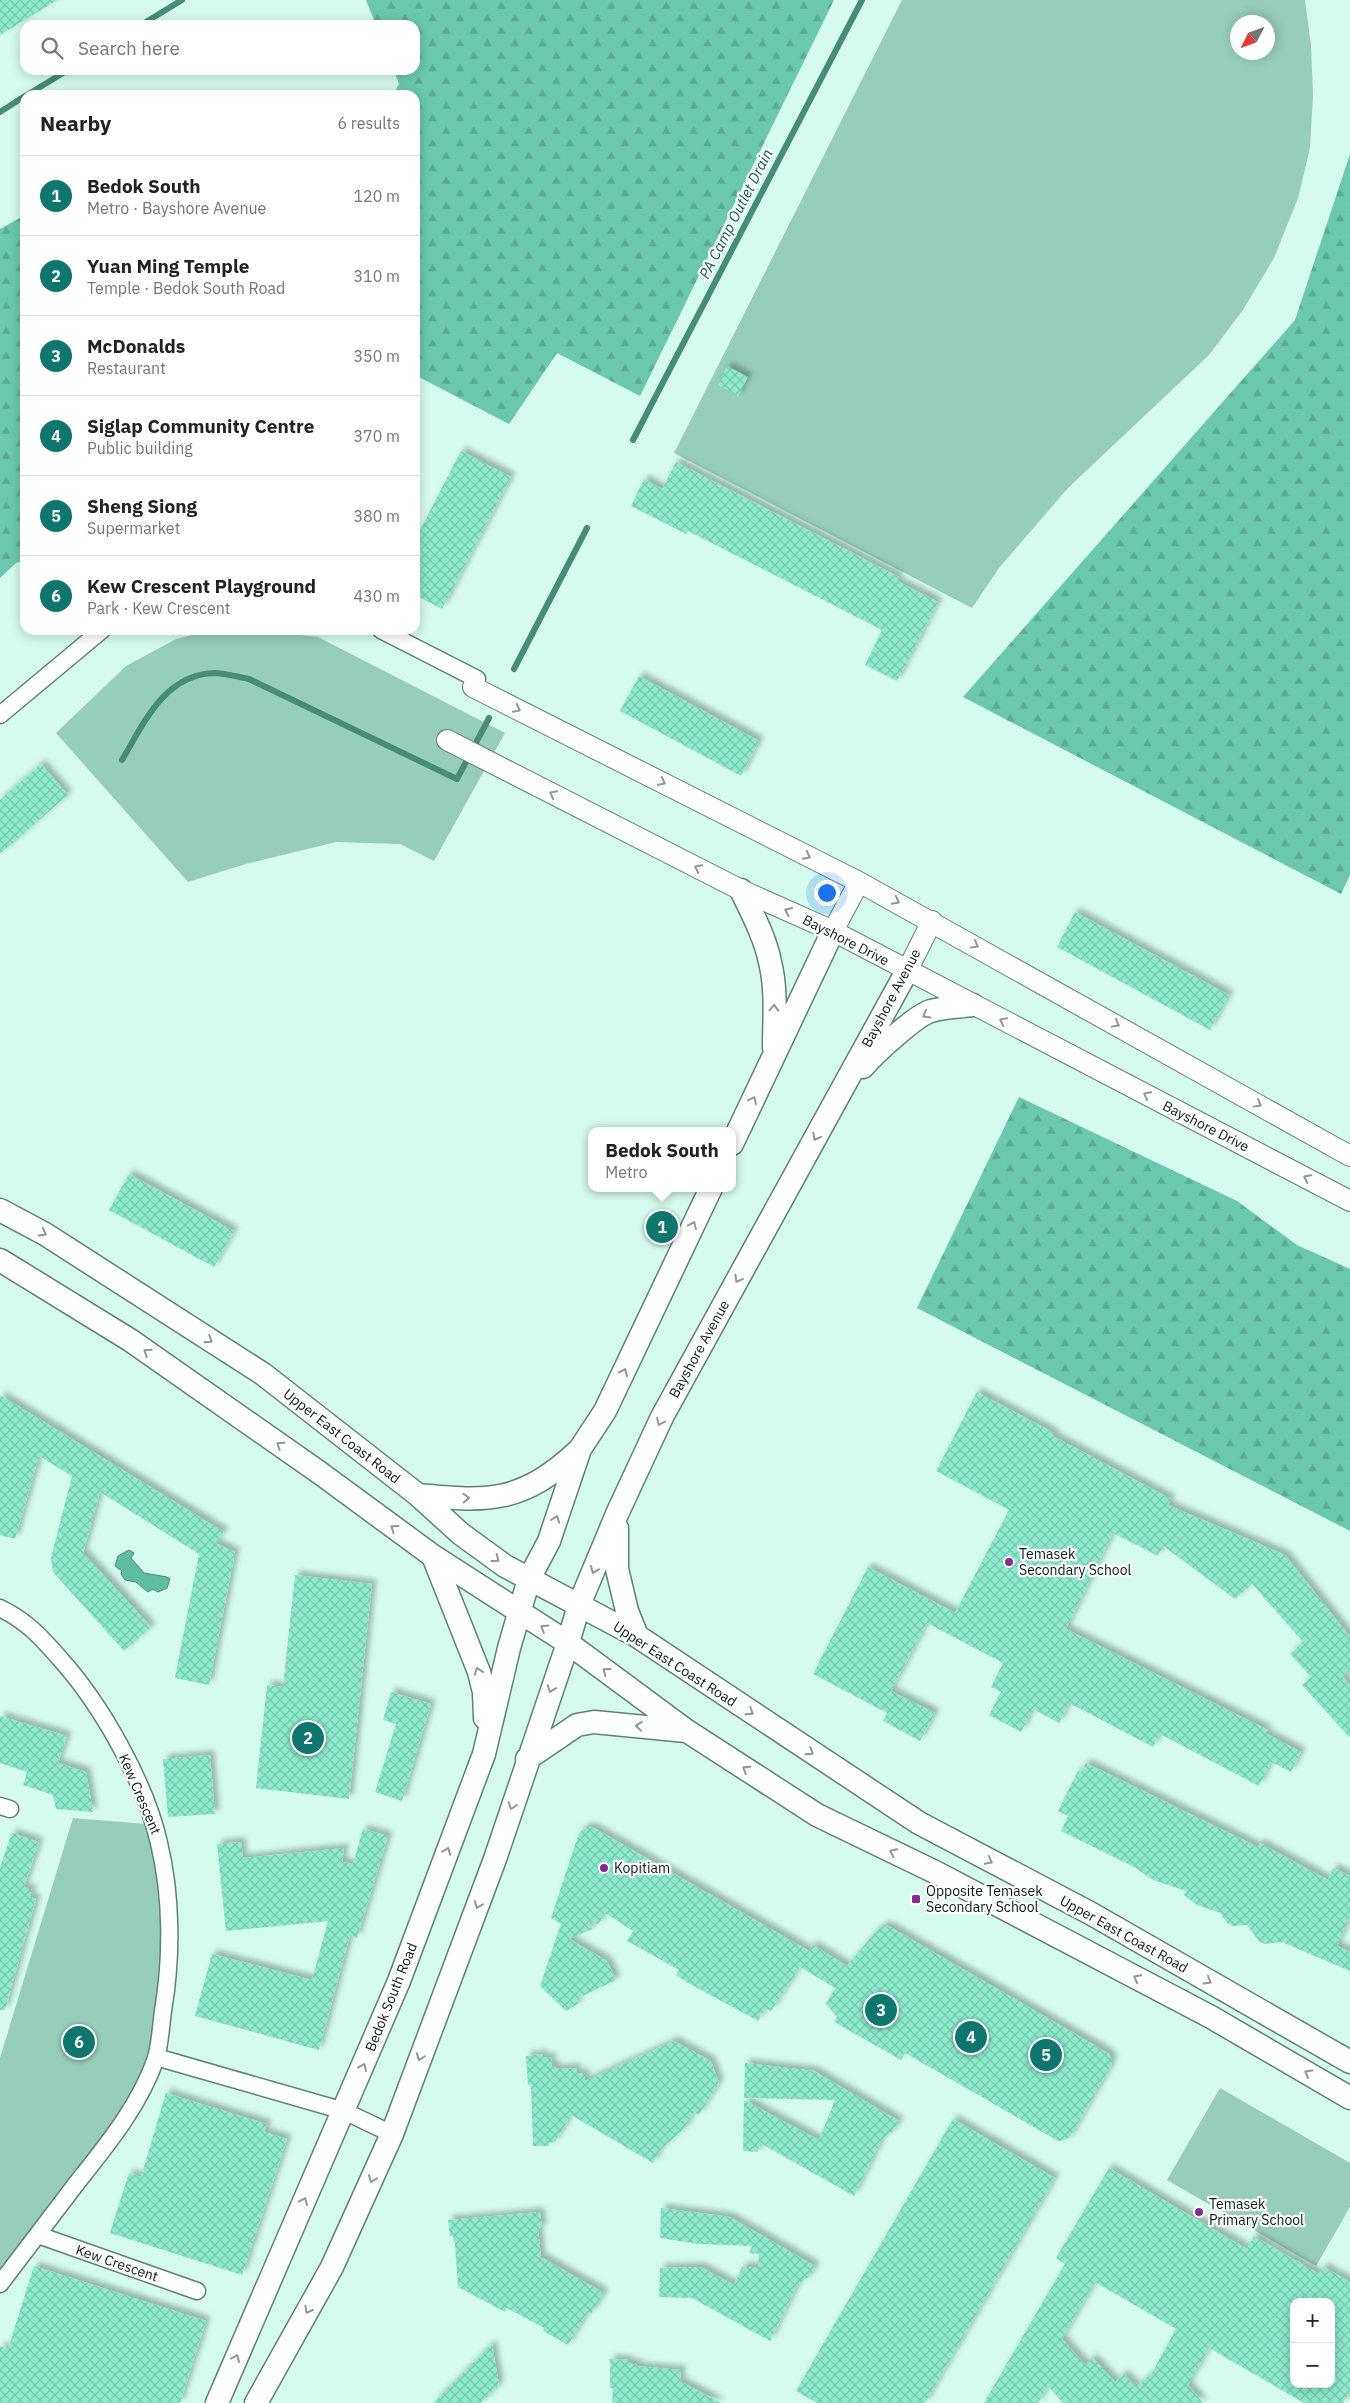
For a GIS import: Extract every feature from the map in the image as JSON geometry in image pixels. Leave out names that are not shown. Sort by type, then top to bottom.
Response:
[{"type":"main road","points":[[741,890],[760,930],[771,964],[775,999],[773,1056]]},
{"type":"main road","points":[[736,1135],[832,931]]},
{"type":"main road","name":"Bayshore Avenue","points":[[579,1606],[617,1514],[662,1417],[907,971]]},
{"type":"main road","name":"Bayshore Avenue","points":[[835,1101],[873,1055],[930,1011],[973,1005]]},
{"type":"main road","points":[[418,1495],[464,1499],[510,1495],[533,1486],[554,1473],[580,1449],[605,1412],[709,1192]]},
{"type":"main road","name":"Upper East Coast Road","points":[[0,1210],[45,1234],[263,1374],[418,1495],[461,1534],[505,1566],[637,1636],[919,1823],[1090,1913],[1350,2062]]},
{"type":"main road","points":[[0,1260],[130,1340],[320,1473],[433,1556],[568,1643],[687,1731],[817,1815],[936,1873],[1202,2012],[1350,2098]]},
{"type":"main road","points":[[529,1579],[549,1541],[580,1449]]},
{"type":"main road","points":[[617,1514],[617,1569],[627,1611],[637,1636]]},
{"type":"main road","points":[[433,1556],[479,1672],[484,1692],[484,1754]]},
{"type":"main road","name":"Bedok South Road","points":[[217,2403],[400,1981],[484,1754],[509,1648],[529,1579]]},
{"type":"main road","points":[[256,2403],[332,2267],[392,2134],[495,1860],[579,1606]]},
{"type":"main road","points":[[527,1759],[577,1724],[594,1722],[687,1731]]},
{"type":"street","points":[[0,715],[96,635]]},
{"type":"street","points":[[390,635],[475,683],[932,921],[1350,1156]]},
{"type":"street","name":"Bayshore Drive","points":[[447,740],[741,890],[832,931],[1350,1201]]},
{"type":"street","points":[[832,931],[859,882]]},
{"type":"street","name":"Bayshore Avenue","points":[[907,971],[932,921]]},
{"type":"street","name":"Kew Crescent","points":[[0,1608],[19,1616],[85,1687],[125,1757],[154,1823],[166,1878],[169,1942],[168,1983],[156,2057],[135,2103],[123,2122],[0,2284]]},
{"type":"street","points":[[156,2057],[344,2112],[392,2134]]},
{"type":"street","name":"Kew Crescent","points":[[38,2235],[197,2291]]},
{"type":"shaded area","points":[[902,0],[1305,0],[1311,45],[1313,95],[1310,148],[1298,198],[1274,258],[1243,310],[1209,355],[1068,488],[999,568],[972,608],[674,453]]},
{"type":"shaded area","points":[[192,635],[301,635],[318,637],[505,733],[434,861],[400,844],[336,842],[246,864],[188,882],[56,733],[126,666],[176,639]]},
{"type":"shaded area","points":[[129,1550],[134,1553],[131,1558],[144,1573],[170,1579],[167,1588],[158,1592],[153,1589],[148,1592],[136,1582],[125,1580],[121,1574],[122,1571],[115,1566],[118,1556]]},
{"type":"shaded area","points":[[73,1818],[145,1824],[147,1827],[159,1892],[161,1966],[158,2004],[152,2039],[143,2072],[130,2101],[0,2273],[0,2058]]},
{"type":"shaded area","points":[[1220,2088],[1350,2163],[1350,2207],[1316,2266],[1167,2180]]},
{"type":"green space","points":[[366,0],[834,0],[640,396],[557,353],[509,424],[420,378],[420,90],[396,90],[399,84],[396,75],[420,75],[420,20],[374,20]]},
{"type":"green space","points":[[1350,154],[1350,875],[1341,894],[963,697],[1295,320]]},
{"type":"green space","points":[[20,218],[20,562],[0,578],[0,229]]},
{"type":"green space","points":[[1019,1097],[1237,1201],[1297,1245],[1350,1269],[1350,1531],[917,1308]]},
{"type":"building","points":[[0,0],[57,0],[24,20],[20,20],[20,23],[0,35]]},
{"type":"building","points":[[727,366],[748,377],[738,396],[718,385]]},
{"type":"building","points":[[461,451],[511,477],[442,609],[420,598],[420,530]]},
{"type":"building","points":[[676,462],[899,577],[897,581],[938,602],[897,681],[865,665],[882,630],[688,531],[686,534],[631,506],[644,479],[662,489]]},
{"type":"building","points":[[639,676],[759,741],[741,776],[620,711]]},
{"type":"building","points":[[41,764],[68,795],[0,854],[0,800]]},
{"type":"building","points":[[1075,912],[1229,995],[1210,1030],[1057,947]]},
{"type":"building","points":[[129,1174],[234,1231],[214,1267],[109,1210]]},
{"type":"building","points":[[977,1392],[1054,1433],[1053,1436],[1171,1499],[1168,1505],[1285,1555],[1350,1637],[1350,1670],[1343,1677],[1350,1685],[1350,1738],[1302,1685],[1311,1677],[1290,1654],[1303,1642],[1252,1584],[1235,1599],[1163,1546],[1158,1556],[1113,1533],[1066,1629],[1268,1730],[1265,1733],[1301,1752],[1291,1772],[1271,1762],[1259,1786],[1160,1734],[1153,1747],[1069,1703],[1059,1723],[1033,1709],[1021,1732],[989,1715],[1001,1692],[991,1687],[1003,1663],[927,1623],[891,1691],[935,1713],[920,1741],[883,1721],[887,1713],[813,1674],[868,1567],[955,1613],[1009,1510],[936,1471]]},
{"type":"building","points":[[0,1395],[224,1532],[215,1543],[235,1552],[209,1685],[175,1678],[199,1554],[100,1492],[83,1553],[151,1627],[124,1651],[53,1572],[51,1558],[72,1476],[39,1456],[15,1539],[0,1535]]},
{"type":"building","points":[[295,1575],[372,1584],[349,1799],[256,1788],[267,1685],[283,1687]]},
{"type":"building","points":[[391,1692],[431,1704],[402,1801],[375,1792],[396,1724],[383,1720]]},
{"type":"building","points":[[0,1716],[67,1736],[58,1763],[86,1772],[93,1812],[56,1809],[53,1795],[23,1785],[27,1772],[0,1763]]},
{"type":"building","points":[[210,1755],[215,1814],[168,1817],[163,1759]]},
{"type":"building","points":[[1086,1763],[1258,1847],[1260,1843],[1328,1880],[1333,1868],[1350,1876],[1350,1915],[1337,1946],[1350,1952],[1350,1971],[1282,1942],[1265,1944],[1259,1941],[1247,1925],[1233,1926],[1227,1923],[1220,1913],[1197,1905],[1184,1895],[1186,1891],[1153,1880],[1134,1867],[1061,1831],[1068,1816],[1058,1811],[1078,1771],[1081,1772]]},
{"type":"building","points":[[587,1827],[594,1828],[809,1951],[813,1945],[847,1966],[877,1930],[883,1926],[890,1927],[1108,2053],[1112,2059],[1112,2064],[1070,2137],[1058,2141],[905,2053],[901,2060],[834,2022],[837,2017],[826,2004],[835,1988],[800,1967],[771,2011],[765,2008],[758,2021],[688,1983],[676,1975],[679,1970],[627,1941],[633,1931],[605,1913],[598,1925],[588,1920],[592,1929],[569,1939],[607,1961],[616,1980],[576,1999],[579,2003],[566,2011],[540,1986],[561,1924],[551,1918],[579,1833]]},
{"type":"building","points":[[363,1829],[388,1836],[357,1938],[350,1935],[319,2050],[195,2016],[212,1954],[312,1980],[328,1921],[226,1931],[217,1844],[241,1842],[243,1858],[344,1848],[342,1862],[353,1864]]},
{"type":"building","points":[[12,1833],[39,1842],[24,1887],[32,1890],[30,1897],[36,1899],[5,2010],[0,2010],[0,1867]]},
{"type":"building","points":[[674,2041],[711,2061],[719,2083],[699,2115],[694,2112],[685,2128],[660,2150],[653,2163],[571,2115],[555,2142],[549,2142],[549,2146],[533,2146],[531,2085],[528,2085],[526,2056],[542,2054],[543,2058],[551,2057],[552,2066],[556,2066],[556,2069],[576,2068],[577,2074],[585,2073],[585,2081]]},
{"type":"building","points":[[745,2063],[814,2071],[899,2121],[893,2131],[882,2139],[854,2196],[760,2143],[758,2152],[743,2151],[744,2100],[819,2140],[835,2100],[744,2098]]},
{"type":"building","points":[[166,2093],[267,2124],[264,2132],[287,2139],[242,2275],[110,2233],[129,2173],[141,2177]]},
{"type":"building","points":[[953,2119],[1055,2178],[925,2403],[817,2403],[796,2391]]},
{"type":"building","points":[[1109,2168],[1247,2249],[1254,2236],[1319,2274],[1324,2267],[1350,2282],[1350,2391],[1343,2403],[1304,2403],[1209,2348],[1188,2385],[1203,2403],[1063,2403],[1048,2386],[1038,2403],[984,2403],[1065,2264],[1056,2258]],"holes":[[[1095,2282],[1176,2329],[1152,2373],[1136,2387],[1124,2374],[1115,2382],[1093,2358],[1085,2365],[1062,2339]]]},
{"type":"building","points":[[661,2208],[730,2217],[815,2266],[809,2277],[798,2284],[770,2341],[692,2298],[659,2297],[660,2268],[701,2267],[734,2285],[742,2267],[758,2267],[759,2254],[749,2253],[752,2246],[699,2244],[660,2238]]},
{"type":"building","points":[[540,2212],[542,2229],[538,2229],[541,2257],[604,2293],[591,2314],[588,2312],[568,2345],[543,2331],[544,2328],[507,2308],[505,2312],[458,2287],[455,2245],[453,2236],[450,2236],[448,2220]]},
{"type":"building","points":[[34,2266],[206,2321],[180,2403],[0,2403],[0,2346],[8,2349]]},
{"type":"building","points":[[492,2344],[499,2385],[481,2403],[433,2403]]},
{"type":"building","points":[[610,2359],[628,2360],[628,2363],[637,2363],[636,2366],[681,2370],[680,2381],[721,2403],[612,2403],[613,2388],[610,2388]]},
{"type":"waterway","name":"PA Camp Outlet Drain","points":[[149,20],[182,0]]},
{"type":"waterway","name":"PA Camp Outlet Drain","points":[[633,440],[862,0]]},
{"type":"waterway","name":"PA Camp Outlet Drain","points":[[35,90],[60,75]]},
{"type":"waterway","name":"PA Camp Outlet Drain","points":[[0,112],[20,99]]},
{"type":"waterway","points":[[514,669],[587,528]]},
{"type":"waterway","points":[[122,760],[148,717],[169,692],[182,682],[197,676],[214,673],[249,679],[457,779],[489,718]]},
{"type":"place","name":"Bedok South","points":[[662,1227]]},
{"type":"place","name":"Temasek Secondary School","points":[[1009,1562]]},
{"type":"place","name":"Yuan Ming Temple","points":[[308,1738]]},
{"type":"place","name":"Kopitiam","points":[[604,1868]]},
{"type":"place","name":"Opposite Temasek Secondary School","points":[[916,1899]]},
{"type":"place","name":"McDonalds","points":[[881,2010]]},
{"type":"place","name":"Siglap Community Centre","points":[[971,2037]]},
{"type":"place","name":"Kew Crescent Playground","points":[[79,2042]]},
{"type":"place","name":"Sheng Siong","points":[[1046,2055]]},
{"type":"place","name":"Temasek Primary School","points":[[1199,2212]]}]
